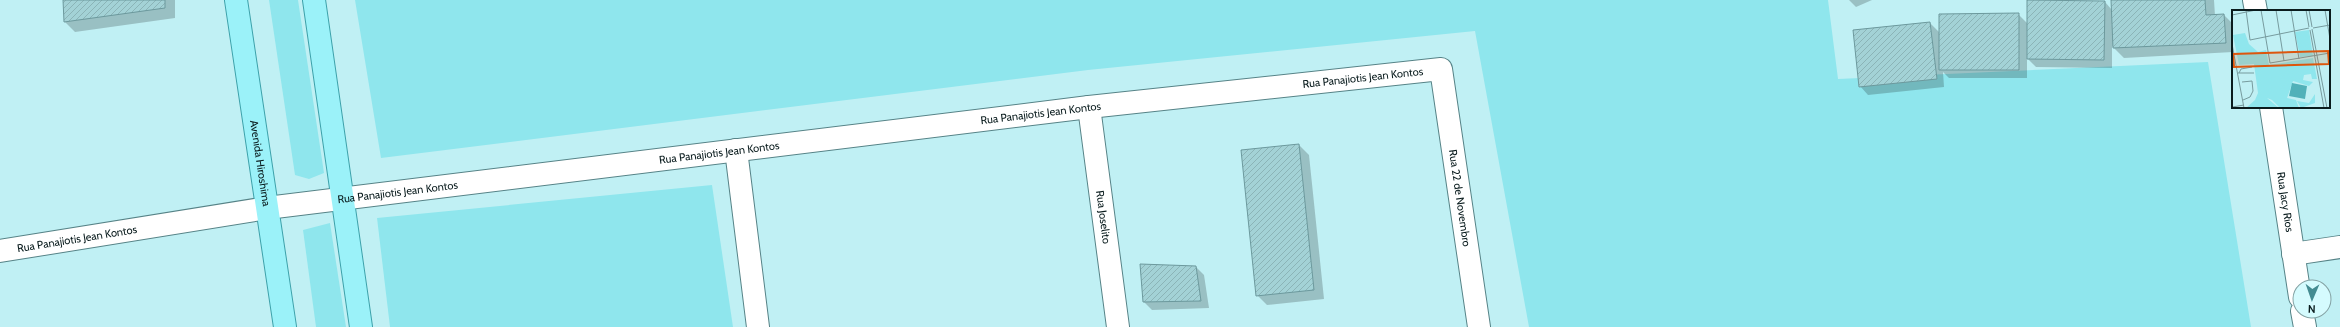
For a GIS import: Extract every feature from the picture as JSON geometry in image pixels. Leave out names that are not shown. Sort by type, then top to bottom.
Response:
[{"type":"main road","name":"Avenida Hiroshima","points":[[236,0],[285,327]]},
{"type":"main road","points":[[314,0],[344,200],[361,327]]},
{"type":"street","points":[[2254,0],[2256,10]]},
{"type":"street","name":"Rua Panajiotis Jean Kontos","points":[[0,251],[266,208],[344,200],[1089,107],[1441,69]]},
{"type":"street","name":"Rua 22 de Novembro","points":[[1441,69],[1479,327]]},
{"type":"street","name":"Rua Joselito","points":[[1089,107],[1118,327]]},
{"type":"street","name":"Rua Jacy Rios","points":[[2271,108],[2297,279]]},
{"type":"street","points":[[736,150],[758,327]]},
{"type":"street","points":[[2293,254],[2340,247]]},
{"type":"shaded area","points":[[269,0],[298,0],[324,173],[309,179],[295,175]]},
{"type":"shaded area","points":[[355,0],[1828,0],[1838,79],[2208,62],[2251,327],[1529,327],[1475,31],[1088,70],[381,158]]},
{"type":"shaded area","points":[[712,185],[733,327],[390,327],[377,218]]},
{"type":"shaded area","points":[[330,223],[346,327],[316,327],[303,230]]},
{"type":"building","points":[[63,0],[165,0],[165,8],[64,22]]},
{"type":"building","points":[[2027,0],[2105,1],[2104,60],[2027,59]]},
{"type":"building","points":[[2111,0],[2205,0],[2206,15],[2224,14],[2226,43],[2113,48]]},
{"type":"building","points":[[2019,13],[2019,70],[1939,70],[1939,14]]},
{"type":"building","points":[[1930,22],[1937,79],[1859,87],[1853,30]]},
{"type":"building","points":[[1299,144],[1314,290],[1256,296],[1241,150]]},
{"type":"building","points":[[1140,264],[1196,266],[1201,301],[1143,302]]}]
